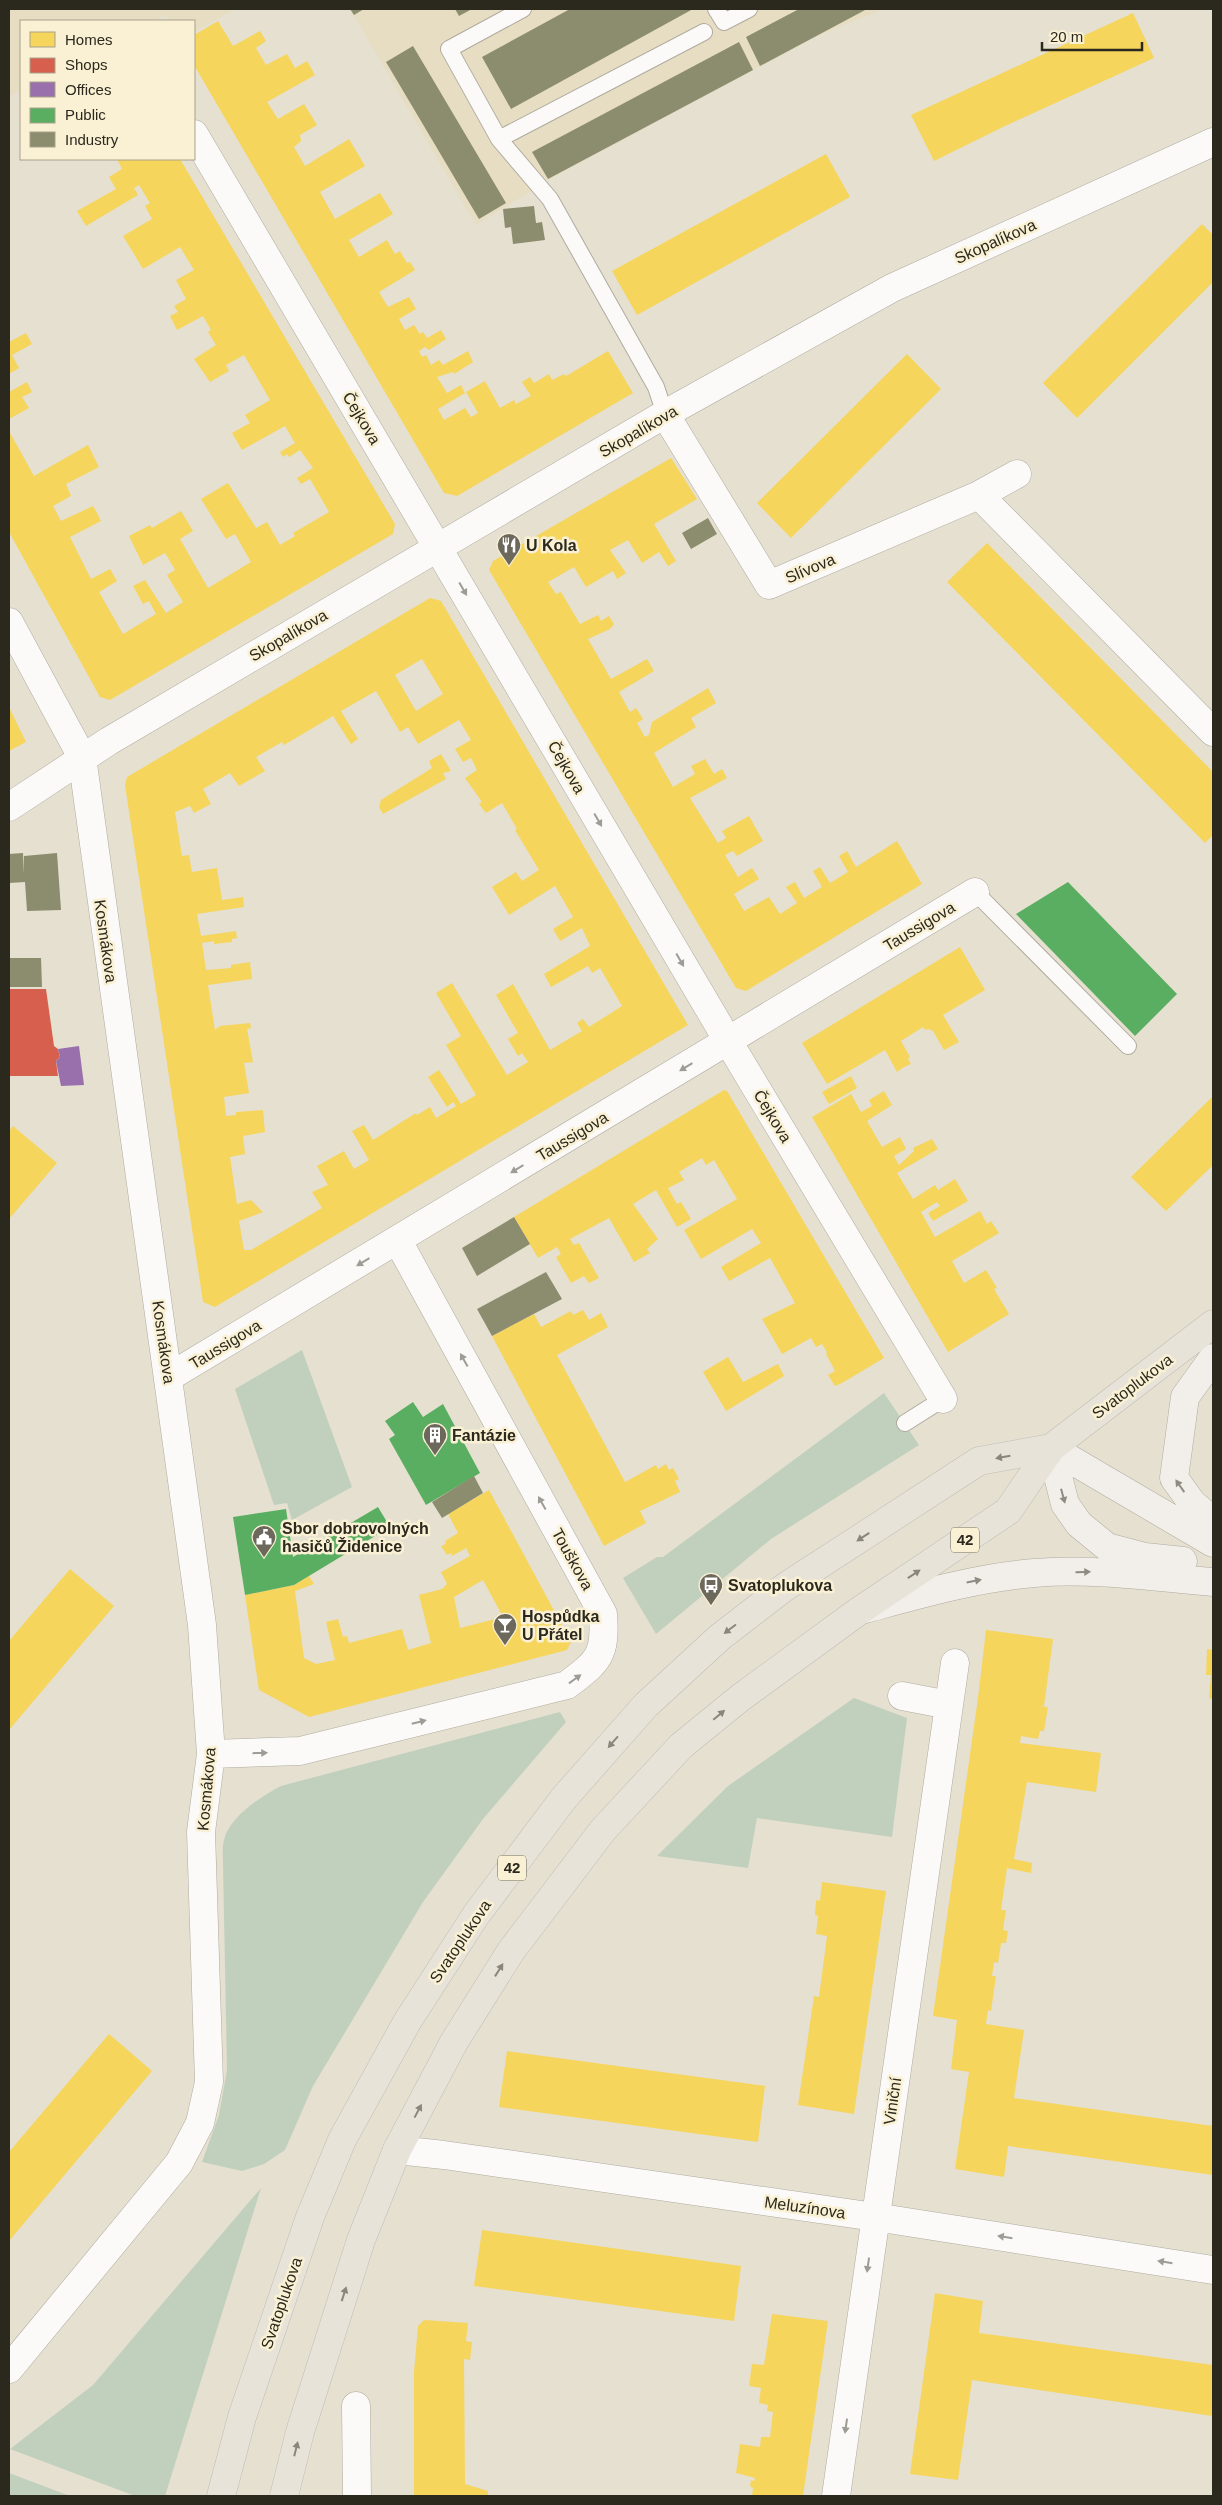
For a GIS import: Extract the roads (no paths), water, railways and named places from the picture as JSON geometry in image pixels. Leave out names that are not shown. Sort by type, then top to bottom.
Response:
[{"type":"main road","name":"Svatoplukova","points":[[284,2496],[300,2432],[361,2240],[397,2150],[454,2042],[511,1951],[603,1830],[681,1746],[740,1698],[859,1611],[1008,1511],[1051,1448],[1213,1324]]},
{"type":"main road","points":[[1213,1358],[1185,1397],[1174,1478],[1192,1503],[1213,1521]]},
{"type":"main road","name":"Svatoplukova","points":[[221,2496],[242,2417],[307,2226],[342,2140],[407,2022],[470,1924],[564,1798],[646,1705],[720,1637],[785,1587],[979,1461],[1051,1448]]},
{"type":"main road","points":[[1051,1448],[1213,1543]]},
{"type":"main road","points":[[1051,1448],[1065,1504],[1079,1524],[1107,1547],[1146,1557],[1213,1564]]},
{"type":"main road","points":[[859,1611],[974,1581],[1034,1573],[1095,1572],[1213,1582]]},
{"type":"street","name":"Čejkova","points":[[195,136],[728,1041],[943,1399]]},
{"type":"street","name":"Skopalíkova","points":[[9,807],[82,757],[438,547],[666,414],[892,288],[1213,142]]},
{"type":"street","name":"Slívova","points":[[666,414],[769,585],[979,495],[1017,474]]},
{"type":"street","points":[[979,495],[1213,732]]},
{"type":"street","name":"Kosmákova","points":[[9,622],[82,757],[202,1625],[212,1754],[201,1832],[209,2082],[200,2123],[179,2163],[9,2369]]},
{"type":"street","name":"Taussigova","points":[[168,1377],[398,1241],[975,892]]},
{"type":"street","name":"Touškova","points":[[212,1754],[300,1752],[567,1684],[592,1666],[605,1640],[603,1614],[398,1241]]},
{"type":"street","name":"Viniční","points":[[836,2496],[955,1663]]},
{"type":"street","points":[[902,1696],[949,1705]]},
{"type":"street","name":"Meluzínova","points":[[397,2150],[444,2155],[875,2217],[1213,2270]]},
{"type":"street","points":[[356,2406],[357,2496]]},
{"type":"lane","points":[[523,9],[449,49],[499,139],[550,199],[656,388],[666,414]]},
{"type":"lane","points":[[716,9],[724,22],[749,9]]},
{"type":"lane","points":[[499,139],[704,32]]},
{"type":"lane","points":[[975,892],[1128,1046]]},
{"type":"lane","points":[[905,1423],[943,1399]]},
{"type":"place","name":"U Kola","points":[[509,566]]},
{"type":"place","name":"Fantázie","points":[[435,1456]]},
{"type":"place","name":"Sbor dobrovolných hasičů Židenice","points":[[264,1558]]},
{"type":"place","name":"Svatoplukova","points":[[711,1606]]},
{"type":"place","name":"Hospůdka U Přátel","points":[[505,1646]]}]
